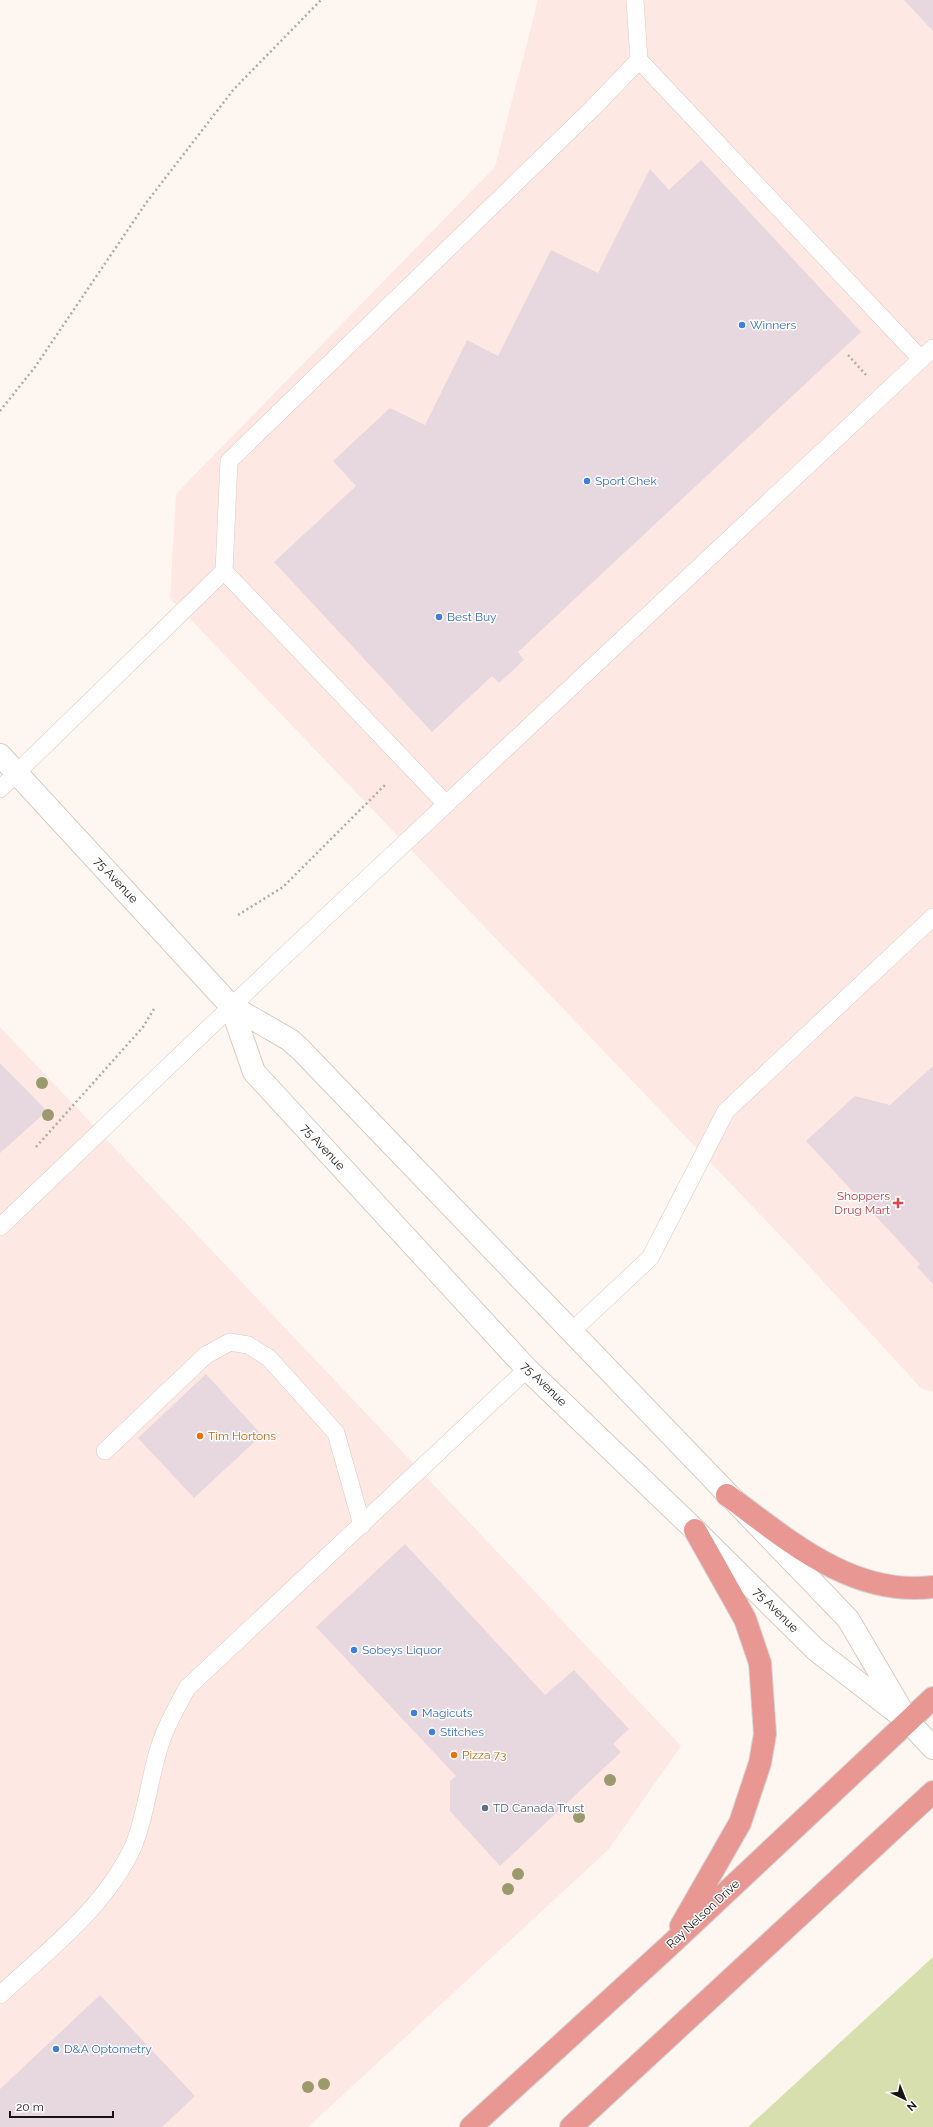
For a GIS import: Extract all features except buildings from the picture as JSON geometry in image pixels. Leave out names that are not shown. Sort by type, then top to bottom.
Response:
[{"type":"highway","points":[[727,1495],[808,1554],[859,1580],[916,1589],[933,1587]]},
{"type":"highway","points":[[669,1946],[740,1823],[760,1763],[765,1734],[760,1663],[748,1626],[695,1530]]},
{"type":"highway","name":"Ray Nelson Drive","points":[[471,2127],[669,1946],[933,1698]]},
{"type":"highway","points":[[571,2127],[933,1792]]},
{"type":"main road","name":"75 Avenue","points":[[0,755],[232,1006],[290,1040],[301,1050],[572,1331],[727,1495],[848,1619],[908,1721]]},
{"type":"main road","name":"75 Avenue","points":[[232,1006],[254,1072],[527,1369],[695,1530],[816,1650],[908,1721],[933,1748]]},
{"type":"lane","points":[[0,1227],[446,804],[927,353],[639,60],[635,0]]},
{"type":"lane","points":[[0,789],[224,571],[229,461],[592,109],[639,60]]},
{"type":"lane","points":[[224,571],[446,804]]},
{"type":"lane","points":[[572,1331],[650,1258],[726,1111],[933,917]]},
{"type":"lane","points":[[106,1451],[206,1356],[230,1342],[248,1345],[268,1358],[336,1433],[362,1525]]},
{"type":"lane","points":[[0,1995],[98,1902],[121,1871],[140,1828],[162,1740],[168,1723],[187,1688],[527,1369]]},
{"type":"path","points":[[0,411],[36,367],[146,203],[234,89],[321,0]]},
{"type":"path","points":[[238,914],[283,887],[386,784]]},
{"type":"path","points":[[36,1146],[143,1027],[154,1009]]},
{"type":"shaded area","points":[[538,0],[933,0],[933,1392],[921,1388],[798,1254],[170,598],[176,494],[495,167]]},
{"type":"shaded area","points":[[0,1027],[681,1746],[608,1850],[308,2127],[0,2127]]},
{"type":"green space","points":[[933,1957],[933,2127],[748,2127]]},
{"type":"place","name":"Winners","points":[[742,325]]},
{"type":"place","name":"Sport Chek","points":[[587,481]]},
{"type":"place","name":"Best Buy","points":[[439,617]]},
{"type":"place","name":"Shoppers Drug Mart","points":[[898,1203]]},
{"type":"place","name":"Tim Hortons","points":[[200,1436]]},
{"type":"place","name":"Sobeys Liquor","points":[[354,1650]]},
{"type":"place","name":"Magicuts","points":[[414,1713]]},
{"type":"place","name":"Stitches","points":[[432,1732]]},
{"type":"place","name":"Pizza 73","points":[[454,1755]]},
{"type":"place","name":"TD Canada Trust","points":[[485,1808]]},
{"type":"place","name":"D&A Optometry","points":[[56,2049]]}]
